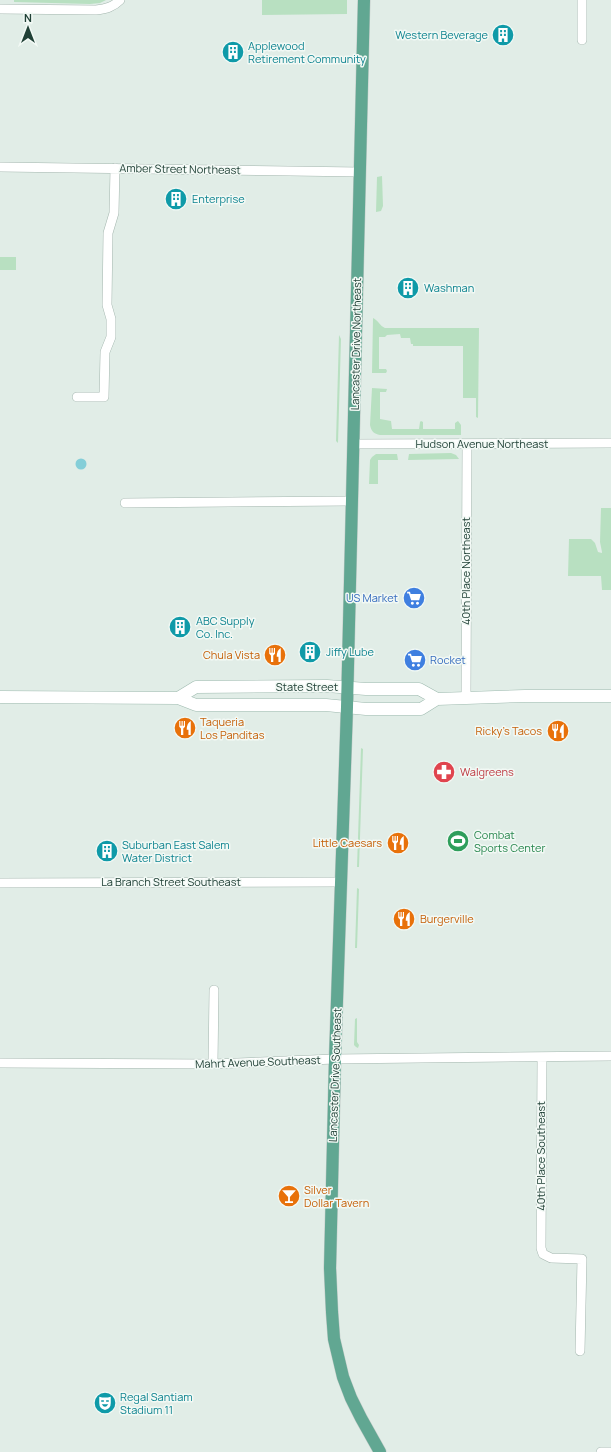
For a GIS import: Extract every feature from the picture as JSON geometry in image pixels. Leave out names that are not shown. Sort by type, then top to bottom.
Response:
[{"type":"main road","name":"Lancaster Drive Northeast","points":[[347,688],[364,0]]},
{"type":"main road","name":"State Street","points":[[178,698],[196,688],[327,686],[347,688],[419,689],[437,699]]},
{"type":"main road","name":"Lancaster Drive Southeast","points":[[347,688],[330,1268],[334,1339],[343,1377],[349,1394],[380,1452]]},
{"type":"main road","name":"State Street","points":[[0,697],[178,698],[196,705],[326,705],[366,709],[421,708],[437,699],[611,696]]},
{"type":"street","points":[[0,9],[96,10],[113,6],[120,0]]},
{"type":"street","points":[[582,0],[582,40]]},
{"type":"street","name":"Amber Street Northeast","points":[[0,167],[360,172]]},
{"type":"street","points":[[77,397],[104,397],[105,352],[111,337],[111,318],[107,305],[108,233],[114,214],[115,168]]},
{"type":"street","name":"Hudson Avenue Northeast","points":[[353,444],[611,443]]},
{"type":"street","name":"40th Place Northeast","points":[[466,698],[467,444]]},
{"type":"street","points":[[125,503],[351,501]]},
{"type":"street","name":"La Branch Street Southeast","points":[[0,883],[341,882]]},
{"type":"street","points":[[213,1064],[214,990]]},
{"type":"street","name":"Mahrt Avenue Southeast","points":[[0,1063],[213,1064],[335,1059],[542,1058],[611,1056]]},
{"type":"street","name":"40th Place Southeast","points":[[542,1058],[541,1248],[543,1254],[551,1258],[582,1259],[580,1351]]},
{"type":"street","points":[[601,1452],[611,1452]]},
{"type":"green space","points":[[14,0],[106,0],[100,3],[90,4],[14,2]]},
{"type":"green space","points":[[262,0],[347,0],[347,14],[262,15]]},
{"type":"green space","points":[[382,176],[383,206],[381,211],[376,212],[377,177]]},
{"type":"green space","points":[[0,257],[16,257],[16,270],[0,270]]},
{"type":"green space","points":[[373,318],[385,328],[479,328],[478,418],[476,417],[476,398],[463,398],[463,346],[413,346],[410,338],[401,338],[400,334],[379,337],[379,369],[386,369],[387,371],[386,373],[372,373]]},
{"type":"green space","points":[[339,335],[341,339],[338,443],[336,441]]},
{"type":"green space","points":[[372,388],[387,389],[386,392],[380,392],[380,419],[391,421],[392,429],[419,429],[421,421],[423,422],[423,429],[455,429],[455,423],[458,421],[461,425],[461,435],[376,434],[372,431],[370,425]]},
{"type":"green space","points":[[451,453],[456,455],[459,459],[408,460],[409,454]]},
{"type":"green space","points":[[376,454],[397,454],[398,460],[378,460],[378,484],[369,484],[370,460]]},
{"type":"green space","points":[[601,508],[611,508],[611,590],[602,590],[601,576],[568,576],[569,539],[591,539],[595,543],[598,552],[602,553],[600,542]]},
{"type":"green space","points":[[361,748],[363,749],[359,867],[357,867]]},
{"type":"green space","points":[[357,888],[359,889],[357,948],[355,948]]},
{"type":"green space","points":[[357,1018],[358,1048],[354,1045],[355,1019]]},
{"type":"water","points":[[81,458],[85,460],[87,464],[85,468],[81,470],[77,468],[75,464],[77,460]]},
{"type":"place","name":"Western Beverage","points":[[503,35]]},
{"type":"place","name":"Applewood Retirement Community","points":[[233,52]]},
{"type":"place","name":"Enterprise","points":[[176,199]]},
{"type":"place","name":"Washman","points":[[408,288]]},
{"type":"place","name":"US Market","points":[[414,598]]},
{"type":"place","name":"ABC Supply Co. Inc.","points":[[180,627]]},
{"type":"place","name":"Jiffy Lube","points":[[310,652]]},
{"type":"place","name":"Chula Vista","points":[[275,655]]},
{"type":"place","name":"Rocket","points":[[415,660]]},
{"type":"place","name":"Taqueria Los Panditas","points":[[185,728]]},
{"type":"place","name":"Ricky's Tacos","points":[[558,731]]},
{"type":"place","name":"Walgreens","points":[[444,772]]},
{"type":"place","name":"Combat Sports Center","points":[[458,841]]},
{"type":"place","name":"Little Caesars","points":[[398,843]]},
{"type":"place","name":"Suburban East Salem Water District","points":[[107,851]]},
{"type":"place","name":"Burgerville","points":[[404,919]]},
{"type":"place","name":"Silver Dollar Tavern","points":[[289,1196]]},
{"type":"place","name":"Regal Santiam Stadium 11","points":[[105,1403]]}]
